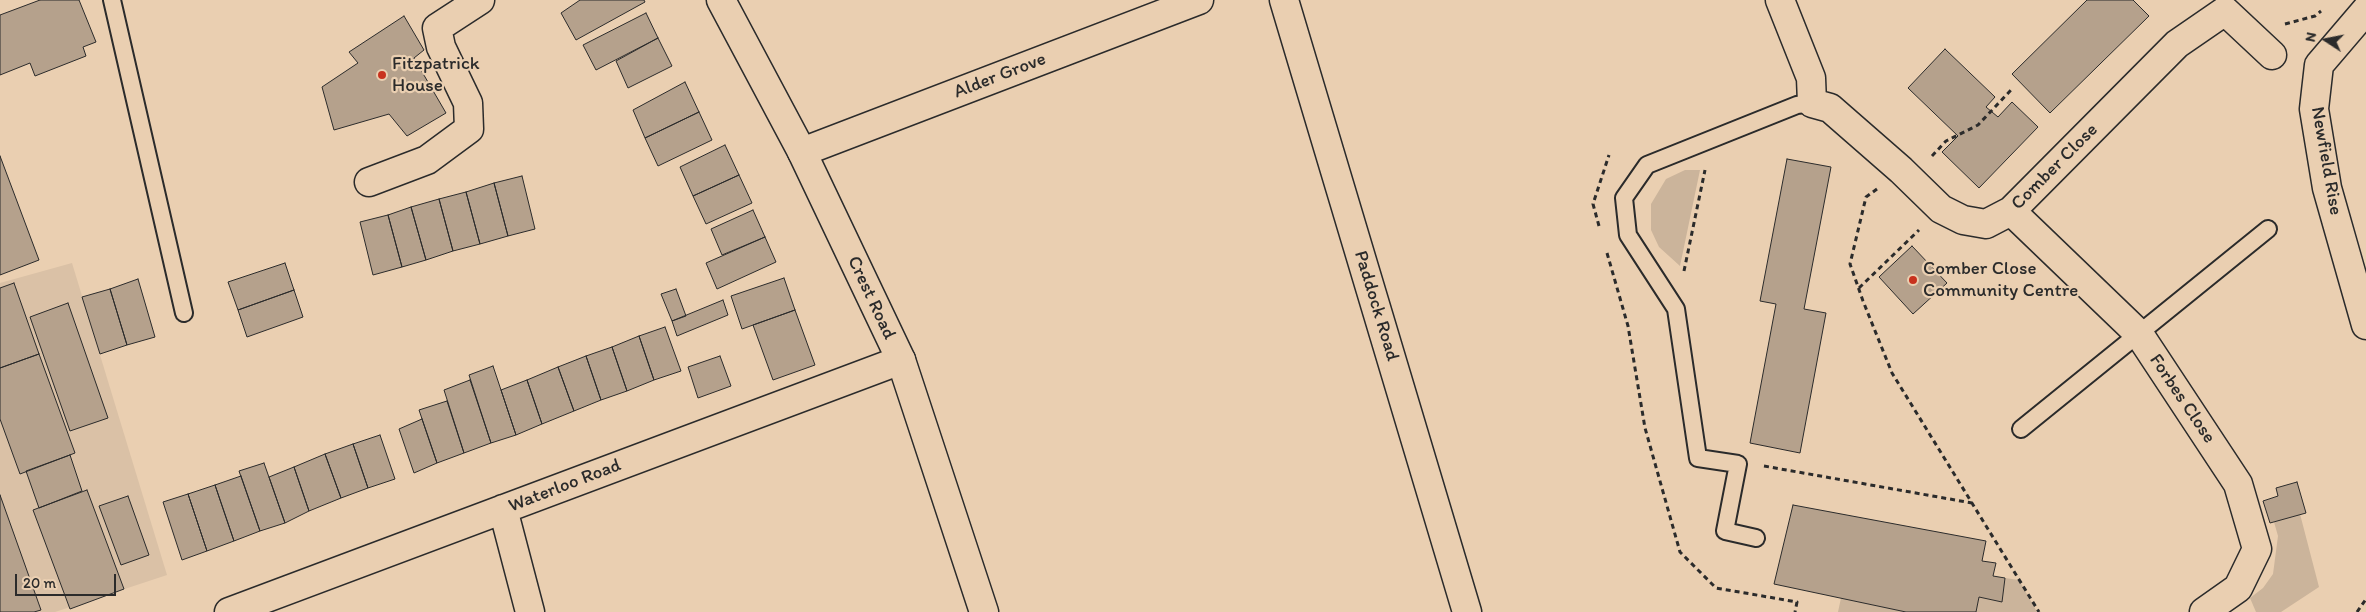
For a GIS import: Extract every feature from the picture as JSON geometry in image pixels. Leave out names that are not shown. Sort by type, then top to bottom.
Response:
[{"type":"street","points":[[368,182],[427,160],[469,130],[468,103],[441,47],[438,28],[480,0]]},
{"type":"street","name":"Crest Road","points":[[722,0],[802,152],[901,360],[984,612]]},
{"type":"street","name":"Alder Grove","points":[[802,152],[1199,0]]},
{"type":"street","name":"Paddock Road","points":[[1284,0],[1467,612]]},
{"type":"street","points":[[1780,0],[1811,78],[1812,103]]},
{"type":"street","name":"Newfield Rise","points":[[2366,10],[2319,65],[2314,108],[2327,188],[2366,325]]},
{"type":"street","name":"Comber Close","points":[[1812,103],[1830,108],[1906,175],[1941,209],[1963,220],[1986,224],[2011,211],[2177,44],[2225,11],[2272,55]]},
{"type":"street","name":"Forbes Close","points":[[2011,211],[2139,334],[2238,484],[2257,549],[2238,588],[2204,612]]},
{"type":"street","name":"Waterloo Road","points":[[229,612],[901,360]]},
{"type":"street","points":[[503,509],[530,612]]},
{"type":"lane","points":[[112,0],[184,313]]},
{"type":"lane","points":[[1756,538],[1725,531],[1738,464],[1698,458],[1676,309],[1628,235],[1624,198],[1647,165],[1797,104],[1812,103]]},
{"type":"lane","points":[[2021,429],[2268,229]]},
{"type":"path","points":[[2250,33],[2315,16],[2328,5]]},
{"type":"path","points":[[2011,90],[1978,125],[1946,141],[1906,175],[1866,197],[1850,264],[1892,373],[2038,612]]},
{"type":"path","points":[[1676,309],[1711,139]]},
{"type":"path","points":[[1601,232],[1593,204],[1609,155]]},
{"type":"path","points":[[1858,288],[1941,209]]},
{"type":"path","points":[[1606,251],[1628,326],[1645,428],[1680,552],[1716,588],[1797,602],[1795,612]]},
{"type":"path","points":[[1761,466],[1972,504]]},
{"type":"path","points":[[2357,612],[2366,599]]},
{"type":"shaded area","points":[[1685,170],[1700,170],[1680,266],[1659,247],[1651,230],[1651,204],[1666,179]]},
{"type":"shaded area","points":[[72,263],[167,575],[55,612],[0,612],[0,283]]},
{"type":"shaded area","points":[[2300,514],[2319,587],[2281,612],[2256,612],[2250,598],[2263,588],[2273,574],[2278,536],[2274,522]]},
{"type":"shaded area","points":[[2005,578],[2019,580],[2037,612],[1976,612],[1979,597],[2002,602]]},
{"type":"shaded area","points":[[1841,598],[1906,612],[1838,612]]},
{"type":"building","points":[[40,0],[79,0],[96,42],[83,47],[86,56],[35,76],[30,63],[0,75],[0,15]]},
{"type":"building","points":[[580,0],[644,0],[645,2],[576,40],[561,13]]},
{"type":"building","points":[[2087,0],[2133,0],[2149,16],[2050,113],[2012,74]]},
{"type":"building","points":[[646,13],[658,38],[596,70],[583,45]]},
{"type":"building","name":"Fitzpatrick House","points":[[404,16],[424,50],[414,58],[446,113],[407,136],[389,114],[334,130],[322,87],[358,63],[349,52]]},
{"type":"building","points":[[658,38],[672,66],[628,88],[616,61]]},
{"type":"building","points":[[1945,49],[1995,97],[1986,107],[1998,117],[2012,102],[2038,127],[1979,188],[1942,152],[1958,136],[1908,88]]},
{"type":"building","points":[[685,82],[699,112],[645,138],[633,110]]},
{"type":"building","points":[[699,112],[712,140],[658,166],[645,138]]},
{"type":"building","points":[[725,145],[739,175],[693,196],[680,167]]},
{"type":"building","points":[[0,156],[39,260],[0,275]]},
{"type":"building","points":[[1787,159],[1831,167],[1804,309],[1826,313],[1800,453],[1750,443],[1776,304],[1760,301]]},
{"type":"building","points":[[739,175],[752,203],[706,224],[693,196]]},
{"type":"building","points":[[522,176],[535,229],[508,236],[494,183]]},
{"type":"building","points":[[494,183],[508,236],[480,244],[466,192]]},
{"type":"building","points":[[466,192],[480,244],[453,251],[439,199]]},
{"type":"building","points":[[439,199],[453,251],[426,260],[411,207]]},
{"type":"building","points":[[411,207],[426,260],[402,267],[388,215]]},
{"type":"building","points":[[753,210],[765,237],[722,255],[711,229]]},
{"type":"building","points":[[388,215],[402,267],[373,275],[360,222]]},
{"type":"building","points":[[765,237],[776,262],[717,289],[706,263]]},
{"type":"building","name":"Comber Close Community Centre","points":[[1912,246],[1947,283],[1913,314],[1879,277]]},
{"type":"building","points":[[285,263],[294,290],[238,310],[228,282]]},
{"type":"building","points":[[784,278],[795,310],[742,329],[731,296]]},
{"type":"building","points":[[138,279],[155,337],[127,345],[110,289]]},
{"type":"building","points":[[14,283],[39,354],[0,368],[0,288]]},
{"type":"building","points":[[110,289],[127,345],[100,354],[82,297]]},
{"type":"building","points":[[676,289],[686,316],[672,321],[661,294]]},
{"type":"building","points":[[294,290],[303,317],[247,337],[238,310]]},
{"type":"building","points":[[723,300],[728,315],[677,336],[672,321]]},
{"type":"building","points":[[68,303],[108,418],[70,431],[30,317]]},
{"type":"building","points":[[795,310],[815,365],[773,380],[753,325]]},
{"type":"building","points":[[665,327],[681,371],[654,380],[639,336]]},
{"type":"building","points":[[639,336],[654,380],[627,391],[612,347]]},
{"type":"building","points":[[612,347],[627,391],[601,400],[586,356]]},
{"type":"building","points":[[39,354],[75,453],[20,474],[0,419],[0,368]]},
{"type":"building","points":[[586,356],[601,400],[574,411],[558,367]]},
{"type":"building","points":[[720,356],[731,386],[698,398],[688,367]]},
{"type":"building","points":[[493,366],[516,435],[491,443],[469,375]]},
{"type":"building","points":[[558,367],[574,411],[542,424],[527,380]]},
{"type":"building","points":[[470,380],[491,443],[464,453],[444,390]]},
{"type":"building","points":[[527,380],[542,424],[516,435],[501,390]]},
{"type":"building","points":[[447,401],[464,453],[437,463],[419,410]]},
{"type":"building","points":[[422,419],[437,463],[414,473],[399,429]]},
{"type":"building","points":[[380,435],[395,479],[368,488],[353,444]]},
{"type":"building","points":[[353,444],[368,488],[341,498],[325,454]]},
{"type":"building","points":[[325,454],[341,498],[309,511],[294,467]]},
{"type":"building","points":[[70,455],[82,491],[39,508],[26,471]]},
{"type":"building","points":[[264,463],[285,523],[260,531],[239,471]]},
{"type":"building","points":[[294,467],[309,511],[285,523],[269,477]]},
{"type":"building","points":[[241,476],[260,531],[234,541],[215,485]]},
{"type":"building","points":[[2297,482],[2306,513],[2270,523],[2263,501],[2278,496],[2276,488]]},
{"type":"building","points":[[215,485],[234,541],[207,551],[188,494]]},
{"type":"building","points":[[87,490],[124,589],[70,609],[33,510]]},
{"type":"building","points":[[188,494],[207,551],[182,560],[163,502]]},
{"type":"building","points":[[0,495],[41,610],[34,612],[0,612]]},
{"type":"building","points":[[128,496],[149,555],[121,565],[99,506]]},
{"type":"building","points":[[1793,505],[1986,541],[1982,561],[1996,563],[1993,576],[2005,578],[2002,602],[1979,597],[1976,612],[1906,612],[1774,584]]},
{"type":"place","name":"Fitzpatrick House","points":[[382,75]]},
{"type":"place","name":"Comber Close Community Centre","points":[[1913,280]]}]
